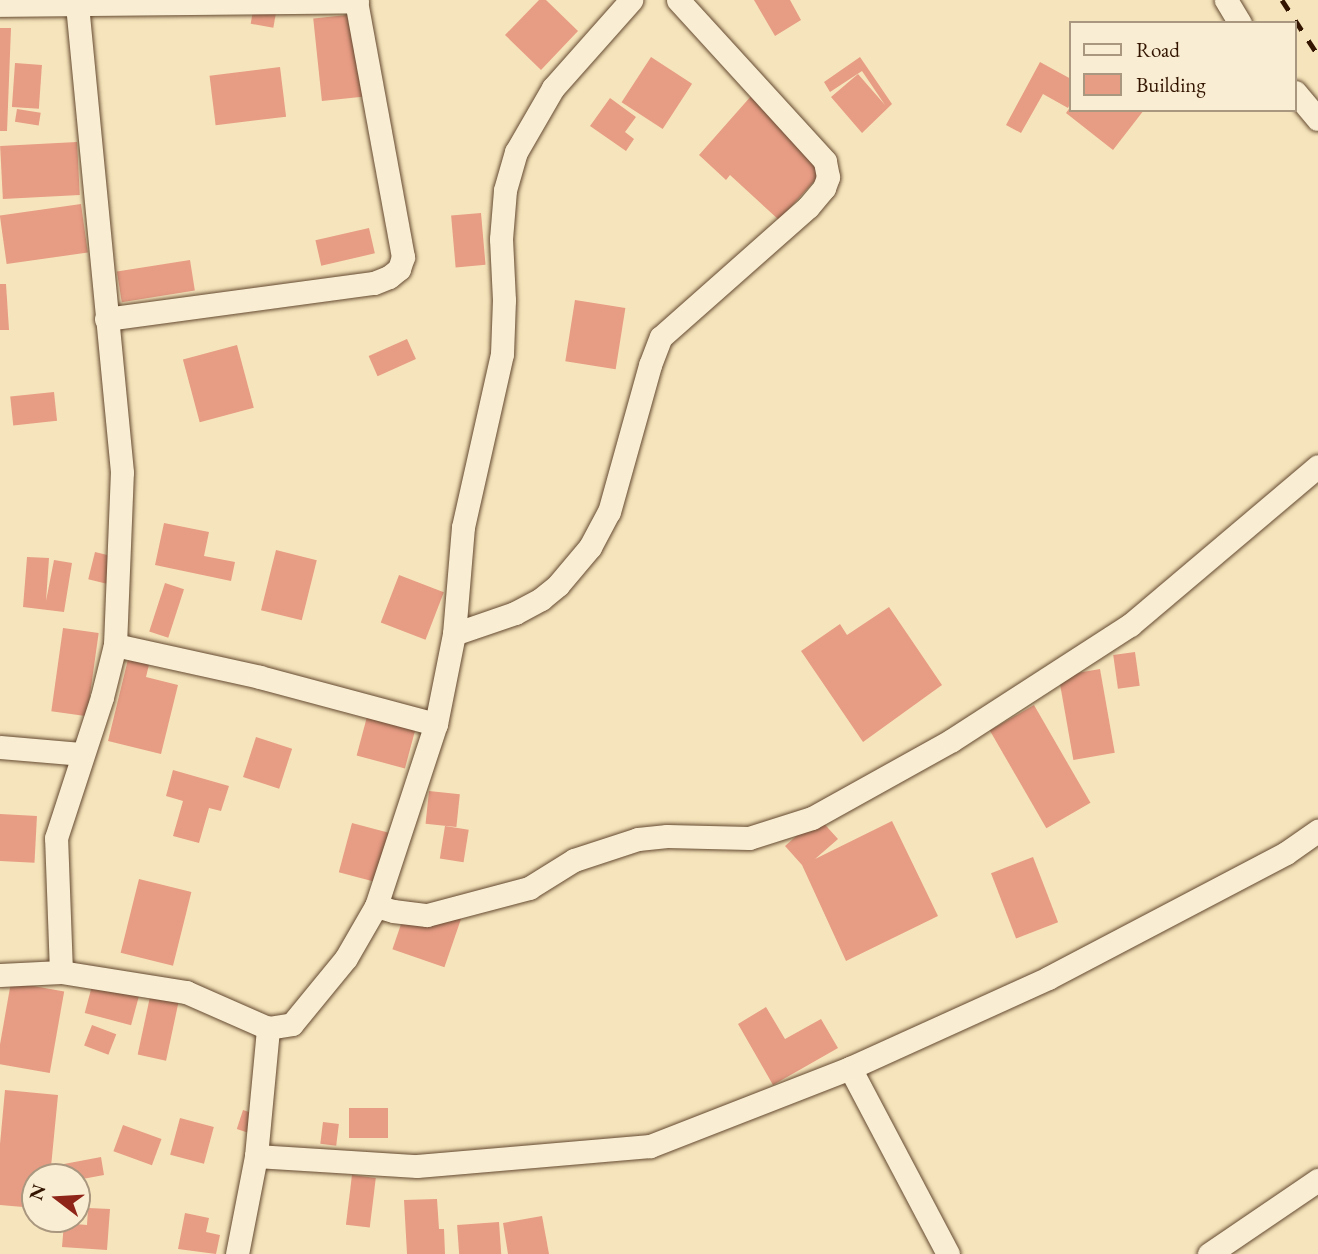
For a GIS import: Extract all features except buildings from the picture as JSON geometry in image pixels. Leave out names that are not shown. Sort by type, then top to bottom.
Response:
[{"type":"street","points":[[0,5],[356,0],[403,257],[399,269],[374,283],[106,319]]},
{"type":"street","points":[[0,975],[61,972],[186,992],[268,1028],[292,1024],[306,1011],[346,958],[376,906],[436,724],[454,634],[463,527],[502,354],[505,300],[501,239],[505,190],[516,152],[553,88],[631,0]]},
{"type":"street","points":[[454,634],[515,613],[541,599],[590,547],[609,512],[650,365],[662,337],[808,207],[824,188],[828,177],[825,160],[678,0]]},
{"type":"street","points":[[1226,0],[1239,21]]},
{"type":"street","points":[[61,972],[56,838],[81,754],[102,697],[115,645],[122,472],[77,4]]},
{"type":"street","points":[[1297,94],[1318,119]]},
{"type":"street","points":[[376,906],[407,914],[427,915],[528,888],[574,860],[638,839],[667,836],[749,838],[812,818],[952,740],[1130,625],[1318,467]]},
{"type":"street","points":[[115,645],[260,677],[436,724]]},
{"type":"street","points":[[0,747],[81,754]]},
{"type":"street","points":[[256,1156],[417,1166],[650,1146],[850,1068],[1048,978],[1286,853],[1318,831]]},
{"type":"street","points":[[237,1254],[256,1156],[268,1028]]},
{"type":"street","points":[[850,1068],[948,1254]]},
{"type":"street","points":[[1209,1254],[1318,1180]]},
{"type":"railway","points":[[1282,0],[1296,21]]},
{"type":"railway","points":[[1297,23],[1318,55]]}]
